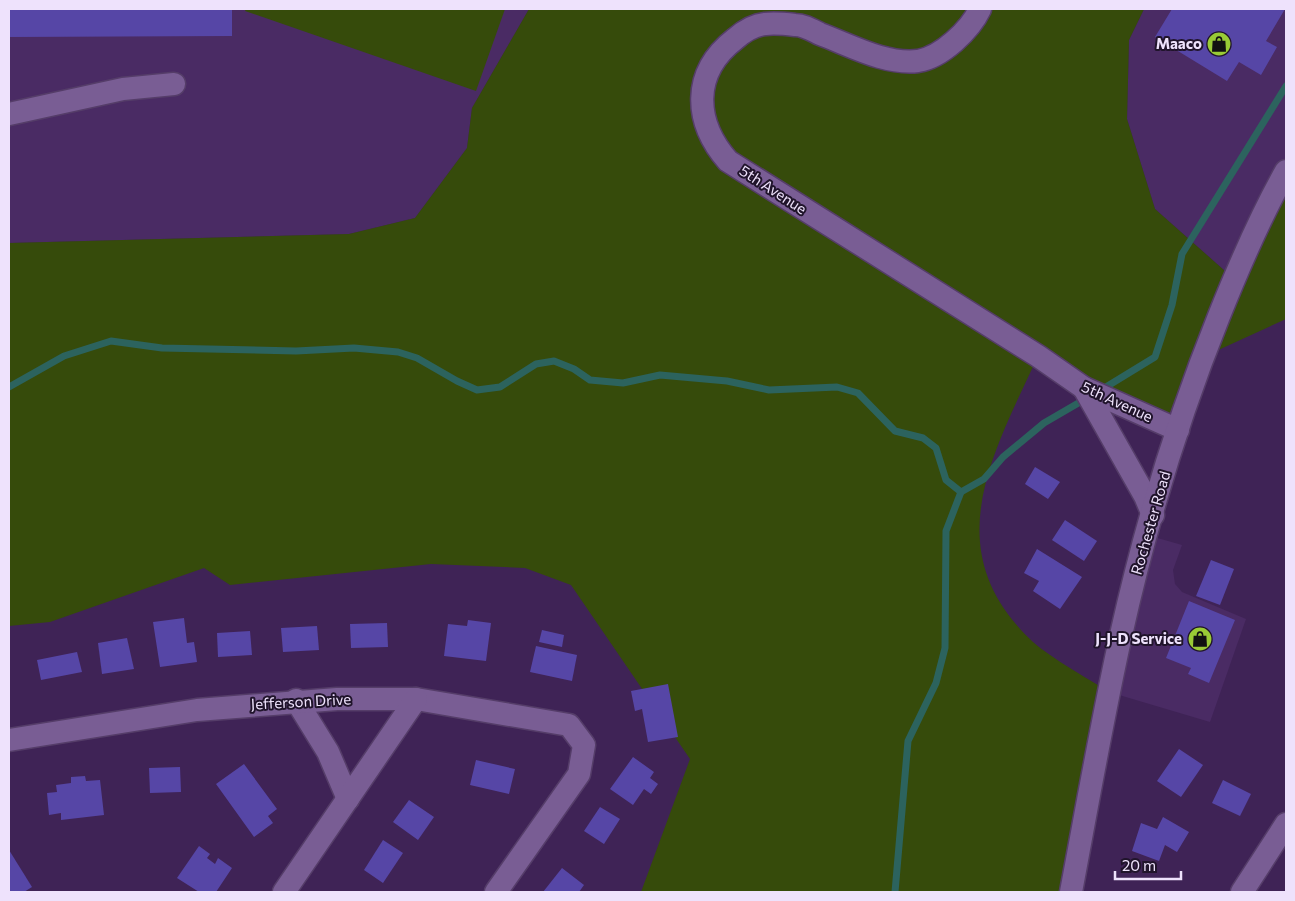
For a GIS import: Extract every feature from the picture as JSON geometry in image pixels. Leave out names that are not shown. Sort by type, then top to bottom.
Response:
[{"type":"street","name":"5th Avenue","points":[[980,9],[974,22],[956,40],[919,61],[890,60],[798,25],[764,24],[746,31],[728,44],[719,55],[706,78],[700,98],[704,118],[716,148],[728,161],[1038,356],[1084,388],[1178,430]]},
{"type":"street","points":[[9,114],[123,89],[174,84]]},
{"type":"street","name":"Rochester Road","points":[[1071,892],[1121,634],[1178,430],[1202,357],[1234,279],[1268,203],[1286,171]]},
{"type":"street","points":[[1084,388],[1153,515]]},
{"type":"street","points":[[284,892],[416,699]]},
{"type":"street","name":"Jefferson Drive","points":[[9,740],[196,710],[296,700],[416,699],[568,725],[584,745],[579,774],[496,892]]},
{"type":"street","points":[[296,700],[328,752],[348,799]]},
{"type":"street","points":[[1242,892],[1286,824]]},
{"type":"shaded area","points":[[9,9],[529,9],[472,108],[467,148],[415,218],[349,234],[9,243]]},
{"type":"shaded area","points":[[1144,9],[1286,9],[1286,171],[1234,279],[1155,209],[1127,119],[1129,40]]},
{"type":"shaded area","points":[[1147,535],[1182,545],[1173,570],[1175,584],[1182,592],[1246,619],[1210,722],[1109,692]]},
{"type":"green space","points":[[246,9],[505,9],[476,91],[245,11]]},
{"type":"green space","points":[[529,9],[1144,9],[1129,40],[1127,119],[1155,209],[1234,279],[1286,171],[1286,319],[1203,357],[1178,430],[1038,356],[1004,429],[991,465],[982,501],[980,537],[986,572],[1003,607],[1033,642],[1059,661],[1109,692],[1071,892],[641,892],[690,759],[571,585],[525,568],[431,564],[230,585],[204,568],[50,622],[9,626],[9,243],[349,234],[415,218],[467,148],[472,108]]},
{"type":"building","points":[[9,9],[232,9],[232,36],[9,37]]},
{"type":"building","name":"Maaco","points":[[1172,9],[1285,9],[1266,41],[1277,47],[1261,75],[1239,62],[1227,81],[1155,37]]},
{"type":"building","points":[[1035,467],[1060,482],[1048,499],[1025,484]]},
{"type":"building","points":[[1065,520],[1097,541],[1084,561],[1052,540]]},
{"type":"building","points":[[1037,549],[1082,577],[1060,609],[1033,591],[1039,581],[1024,573]]},
{"type":"building","points":[[1211,560],[1234,569],[1220,605],[1196,596]]},
{"type":"building","name":"J-J-D Service","points":[[1189,601],[1235,620],[1209,683],[1188,674],[1191,668],[1166,658]]},
{"type":"building","points":[[184,618],[187,643],[194,642],[197,662],[160,667],[153,622]]},
{"type":"building","points":[[468,620],[491,623],[486,661],[444,656],[448,624],[467,626]]},
{"type":"building","points":[[387,623],[388,647],[351,648],[350,624]]},
{"type":"building","points":[[317,626],[319,650],[283,652],[281,628]]},
{"type":"building","points":[[542,630],[564,635],[562,647],[539,642]]},
{"type":"building","points":[[250,631],[252,655],[218,657],[217,633]]},
{"type":"building","points":[[127,638],[134,669],[102,674],[98,643]]},
{"type":"building","points":[[536,646],[577,655],[572,681],[530,672]]},
{"type":"building","points":[[77,652],[82,672],[41,680],[37,660]]},
{"type":"building","points":[[668,684],[678,737],[648,742],[642,709],[635,711],[631,691]]},
{"type":"building","points":[[1179,749],[1203,765],[1181,797],[1157,781]]},
{"type":"building","points":[[633,757],[654,772],[650,778],[658,784],[651,794],[644,789],[633,805],[610,789]]},
{"type":"building","points":[[476,760],[515,769],[509,794],[470,785]]},
{"type":"building","points":[[244,764],[277,809],[268,816],[273,823],[254,837],[216,784]]},
{"type":"building","points":[[180,767],[181,792],[150,793],[149,768]]},
{"type":"building","points":[[85,776],[86,781],[100,780],[104,815],[61,820],[61,813],[49,815],[47,793],[57,792],[56,785],[71,783],[71,777]]},
{"type":"building","points":[[1223,780],[1251,794],[1240,816],[1212,803]]},
{"type":"building","points":[[409,800],[434,817],[418,840],[393,822]]},
{"type":"building","points":[[600,807],[620,819],[604,844],[584,831]]},
{"type":"building","points":[[1163,817],[1189,832],[1177,852],[1165,845],[1159,861],[1132,851],[1141,823],[1157,829]]},
{"type":"building","points":[[383,840],[403,853],[383,883],[364,870]]},
{"type":"building","points":[[199,846],[210,854],[207,858],[215,864],[218,858],[232,868],[216,892],[199,892],[177,878]]},
{"type":"building","points":[[9,850],[32,887],[24,892],[9,892]]},
{"type":"building","points":[[562,868],[584,885],[579,892],[543,892]]},
{"type":"waterway","points":[[1101,390],[1155,357],[1172,305],[1182,254],[1286,86]]},
{"type":"waterway","points":[[9,387],[64,356],[111,341],[162,348],[296,351],[354,348],[398,352],[417,358],[477,390],[500,387],[536,364],[554,361],[574,369],[590,380],[623,383],[660,375],[727,381],[769,390],[837,387],[858,393],[895,431],[923,438],[936,448],[946,480],[961,492]]},
{"type":"waterway","points":[[895,892],[908,741],[936,683],[945,648],[946,531],[961,492],[984,479],[1003,457],[1044,423],[1087,398]]},
{"type":"place","name":"Maaco","points":[[1219,44]]},
{"type":"place","name":"J-J-D Service","points":[[1200,639]]}]
